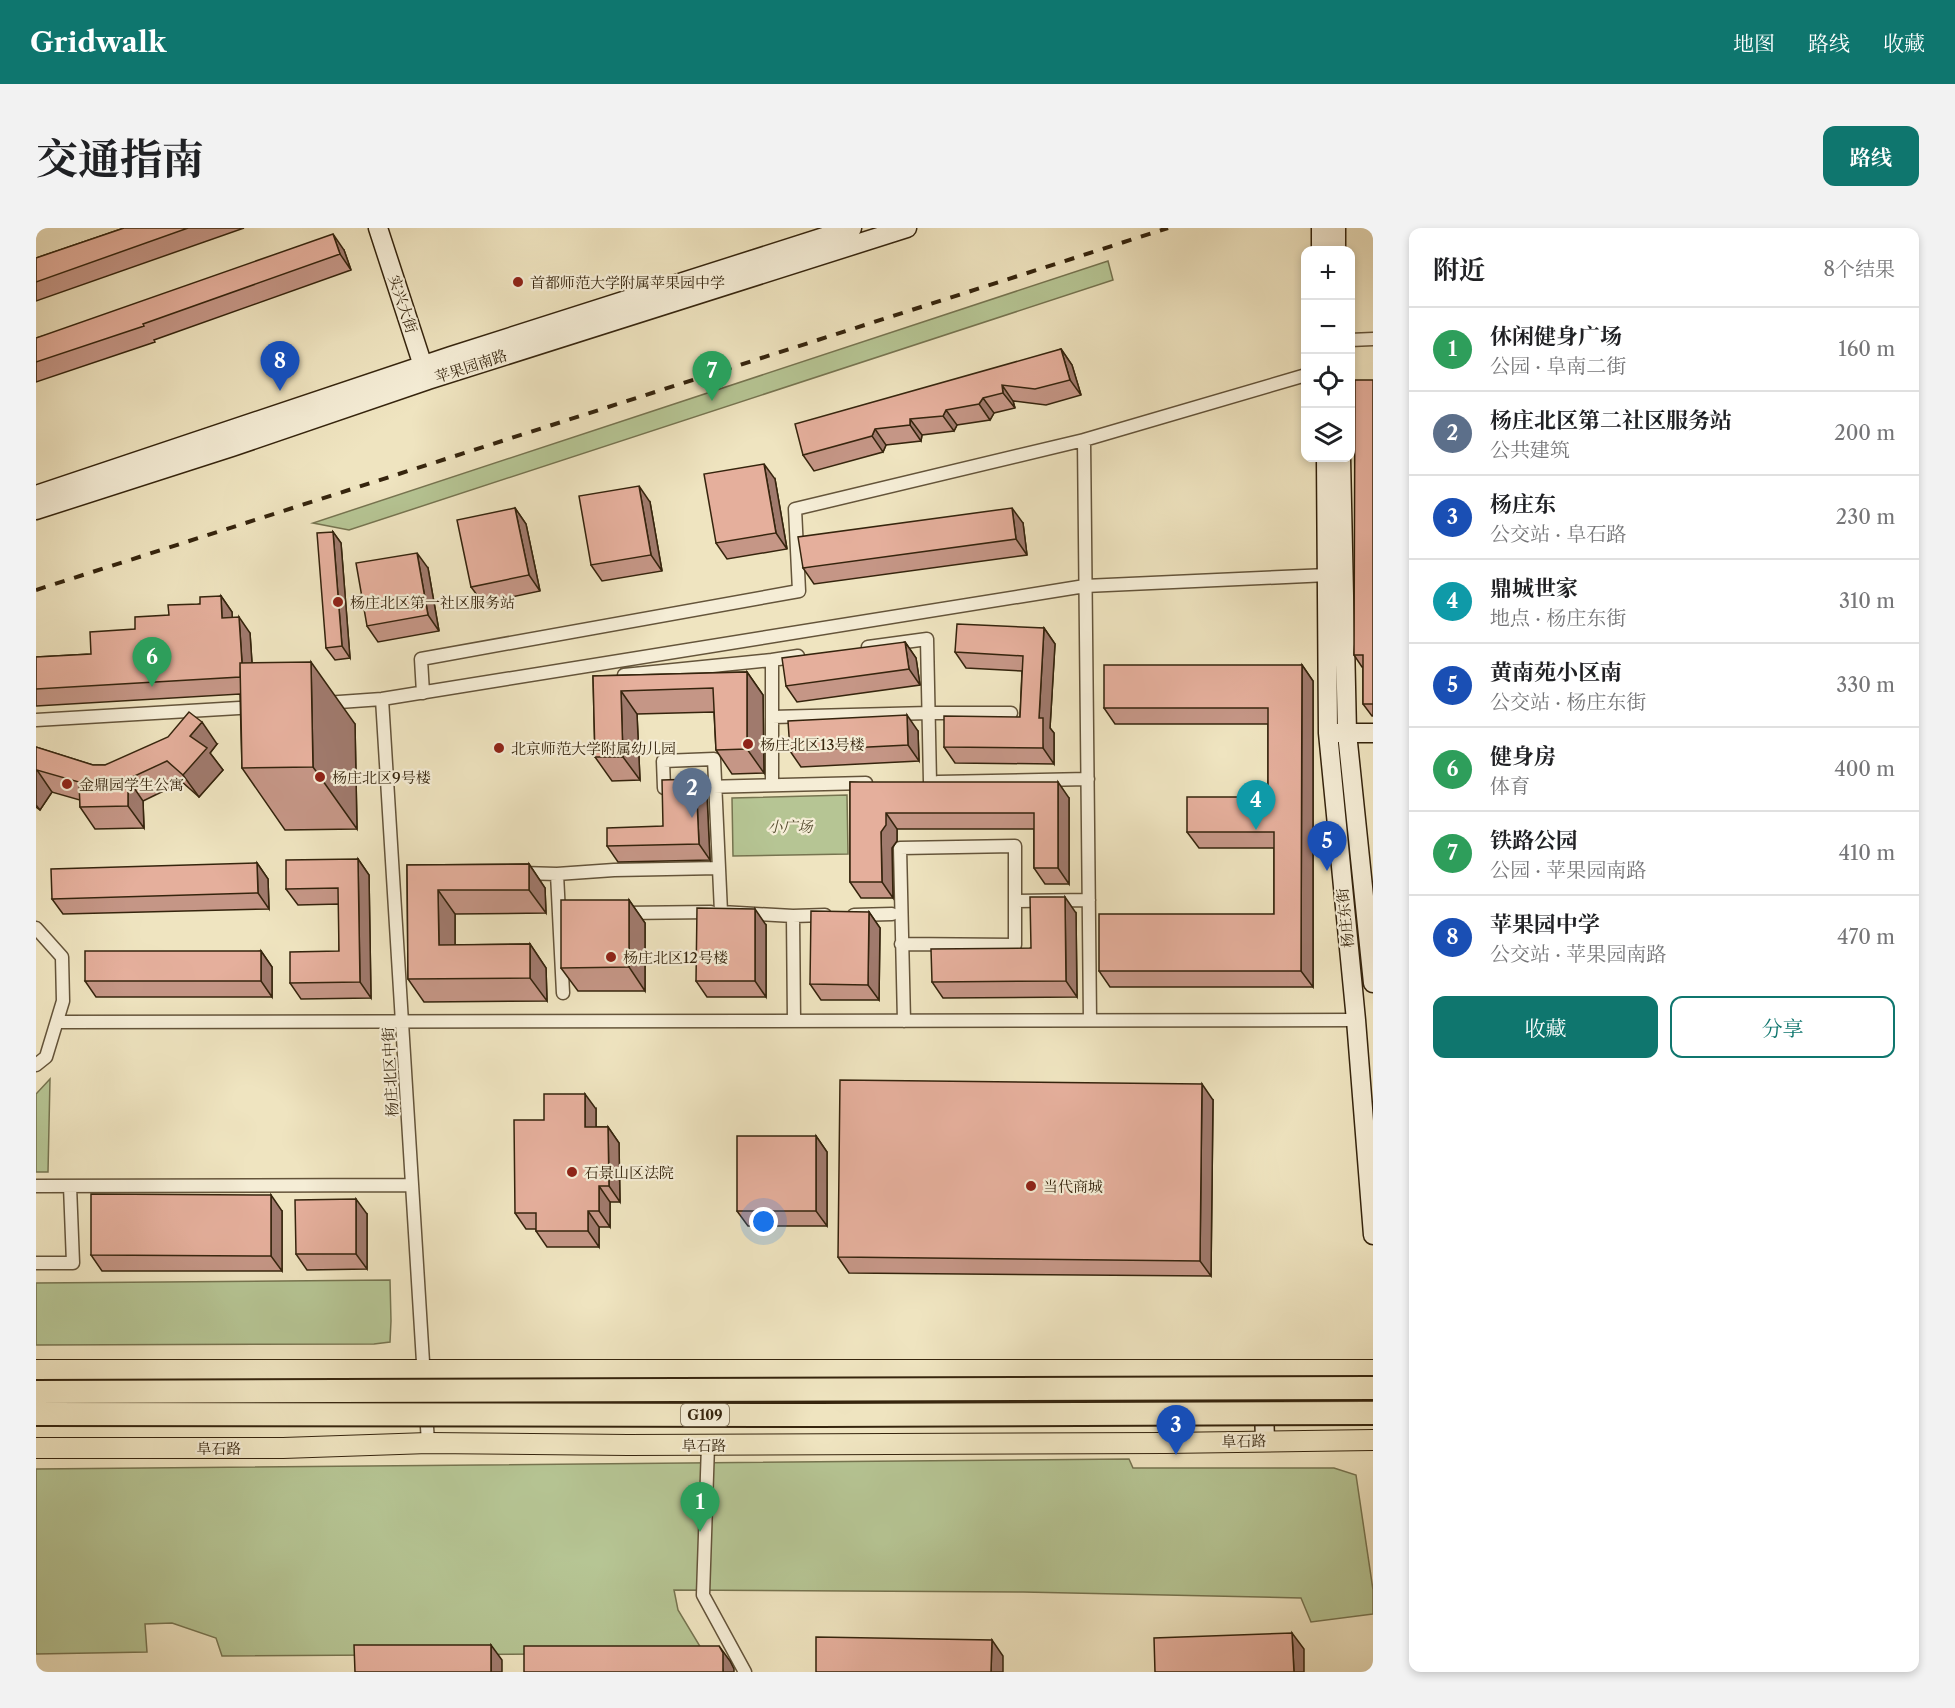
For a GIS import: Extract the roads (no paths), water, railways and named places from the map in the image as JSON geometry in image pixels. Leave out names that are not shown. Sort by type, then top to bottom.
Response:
[{"type":"highway","name":"G109","points":[[36,1392],[1373,1388]]},
{"type":"highway","name":"阜石路","points":[[36,1414],[1373,1413]]},
{"type":"main road","name":"实兴大街","points":[[378,228],[425,373]]},
{"type":"main road","name":"苹果园南路","points":[[36,510],[232,447],[425,373],[852,228]]},
{"type":"main road","name":"苹果园南路","points":[[36,495],[425,373],[907,228]]},
{"type":"main road","points":[[1321,228],[1322,246]]},
{"type":"main road","points":[[1336,228],[1336,246]]},
{"type":"main road","name":"杨庄东街","points":[[1326,462],[1328,733],[1356,1020],[1373,1234]]},
{"type":"main road","name":"杨庄东街","points":[[1341,462],[1347,733],[1373,983]]},
{"type":"main road","points":[[1328,733],[1373,733]]},
{"type":"main road","points":[[36,1370],[1373,1370]]},
{"type":"main road","points":[[1263,1370],[1265,1440]]},
{"type":"main road","name":"阜石路","points":[[36,1448],[283,1448],[428,1443],[708,1445],[1373,1440]]},
{"type":"street","points":[[1355,340],[1373,339]]},
{"type":"street","points":[[423,693],[421,659],[799,591],[795,509],[1084,440],[1301,376]]},
{"type":"street","points":[[1084,440],[1090,1020]]},
{"type":"street","points":[[312,703],[382,699],[423,693],[1084,586],[1328,575]]},
{"type":"street","points":[[861,648],[927,639],[929,712],[925,782],[1088,779]]},
{"type":"street","points":[[624,675],[805,655]]},
{"type":"street","points":[[772,660],[772,785]]},
{"type":"street","name":"杨庄北区中街","points":[[382,699],[399,869],[402,1021],[428,1443]]},
{"type":"street","points":[[36,720],[266,706]]},
{"type":"street","points":[[772,717],[929,712],[1011,713]]},
{"type":"street","points":[[722,912],[719,868],[716,786],[714,759],[663,761],[664,788],[716,786],[874,783]]},
{"type":"street","points":[[902,944],[1015,945],[1015,846],[900,848],[903,1021]]},
{"type":"street","points":[[510,873],[558,874],[614,870],[719,868]]},
{"type":"street","points":[[558,874],[563,993]]},
{"type":"street","points":[[1015,901],[1089,900]]},
{"type":"street","points":[[559,914],[722,912],[793,916],[892,914]]},
{"type":"street","points":[[793,916],[794,1021]]},
{"type":"street","points":[[36,928],[62,957],[63,1001],[46,1057],[36,1065]]},
{"type":"street","points":[[58,1022],[1356,1020]]},
{"type":"street","points":[[36,1186],[412,1185]]},
{"type":"street","points":[[36,1263],[73,1263],[70,1186]]},
{"type":"street","points":[[708,1445],[703,1595],[745,1672]]},
{"type":"railway","points":[[36,590],[1168,228]]},
{"type":"place","name":"首都师范大学附属苹果园中学","points":[[518,282]]},
{"type":"place","name":"苹果园中学","points":[[280,391]]},
{"type":"place","name":"铁路公园","points":[[712,401]]},
{"type":"place","name":"杨庄北区第一社区服务站","points":[[338,602]]},
{"type":"place","name":"健身房","points":[[152,687]]},
{"type":"place","name":"杨庄北区13号楼","points":[[748,744]]},
{"type":"place","name":"北京师范大学附属幼儿园","points":[[499,748]]},
{"type":"place","name":"杨庄北区9号楼","points":[[320,777]]},
{"type":"place","name":"金鼎园学生公寓","points":[[67,784]]},
{"type":"place","name":"杨庄北区第二社区服务站","points":[[692,818]]},
{"type":"place","name":"鼎城世家","points":[[1256,830]]},
{"type":"place","name":"黄南苑小区南","points":[[1327,871]]},
{"type":"place","name":"杨庄北区12号楼","points":[[611,957]]},
{"type":"place","name":"石景山区法院","points":[[572,1172]]},
{"type":"place","name":"当代商城","points":[[1031,1186]]},
{"type":"place","name":"杨庄东","points":[[1176,1455]]},
{"type":"place","name":"休闲健身广场","points":[[700,1532]]},
{"type":"park label","name":"小广场","points":[[790,826]]}]
